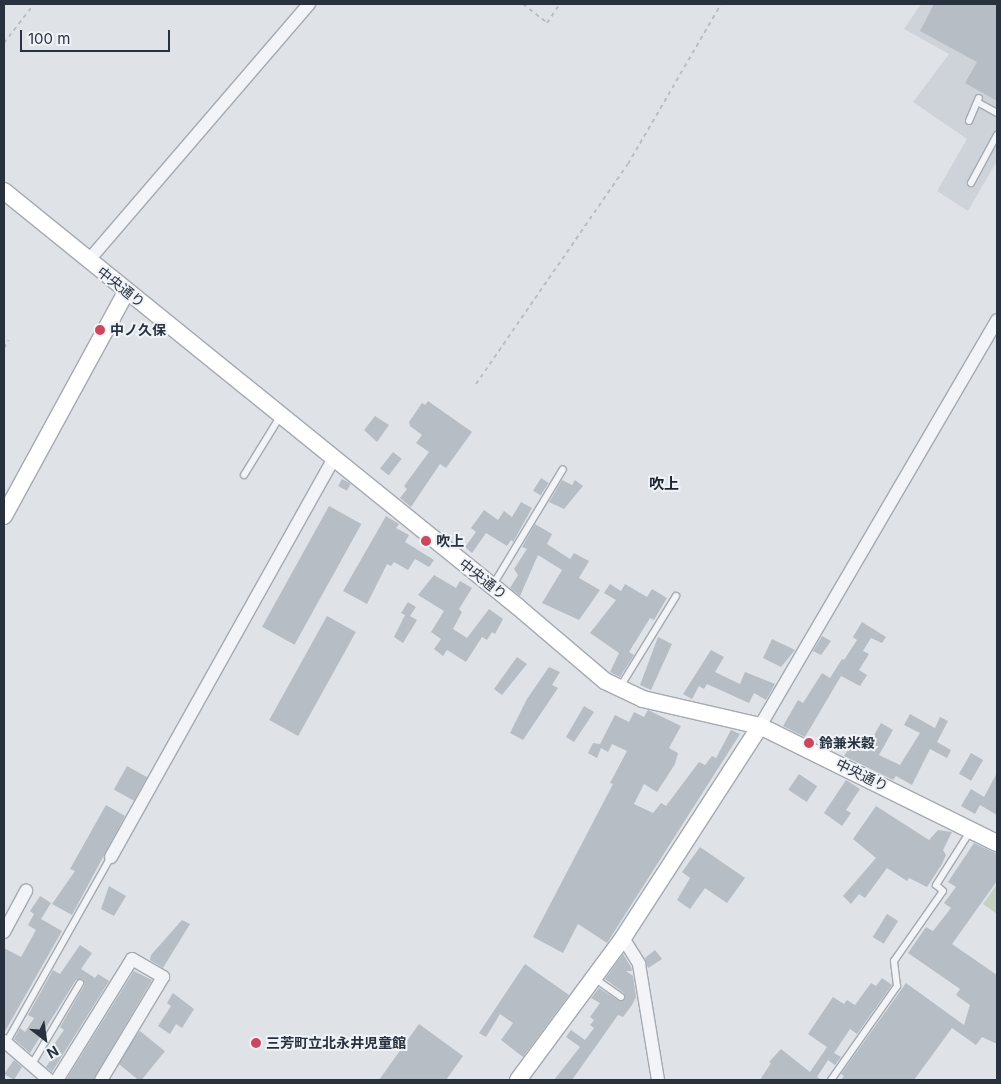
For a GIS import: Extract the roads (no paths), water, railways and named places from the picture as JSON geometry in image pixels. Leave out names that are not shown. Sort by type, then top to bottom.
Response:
[{"type":"street","points":[[88,261],[309,4]]},
{"type":"street","name":"中央通り","points":[[4,191],[126,292],[492,586],[585,668],[619,688],[643,699],[760,726],[997,843]]},
{"type":"street","points":[[4,516],[126,292]]},
{"type":"street","points":[[518,1080],[623,938],[760,726],[997,320]]},
{"type":"street","points":[[111,856],[334,458]]},
{"type":"street","points":[[4,932],[26,892]]},
{"type":"street","points":[[623,938],[639,964],[658,1080]]},
{"type":"street","points":[[57,1080],[132,959],[164,978],[101,1080]]},
{"type":"street","points":[[4,1044],[32,1064],[50,1080]]},
{"type":"lane","points":[[969,121],[979,101],[997,113]]},
{"type":"lane","points":[[971,183],[997,135]]},
{"type":"lane","points":[[244,475],[282,416]]},
{"type":"lane","points":[[492,586],[563,469]]},
{"type":"lane","points":[[619,688],[676,596]]},
{"type":"lane","points":[[831,1080],[897,986],[894,961],[943,891],[936,886],[971,829]]},
{"type":"lane","points":[[4,1044],[111,856]]},
{"type":"lane","points":[[594,978],[622,997]]},
{"type":"lane","points":[[32,1064],[80,983]]},
{"type":"place","name":"中ノ久保","points":[[100,330]]},
{"type":"place","name":"吹上","points":[[426,541]]},
{"type":"place","name":"鈴兼米穀","points":[[809,743]]},
{"type":"place","name":"三芳町立北永井児童館","points":[[256,1043]]},
{"type":"district","name":"吹上","points":[[664,484]]}]
